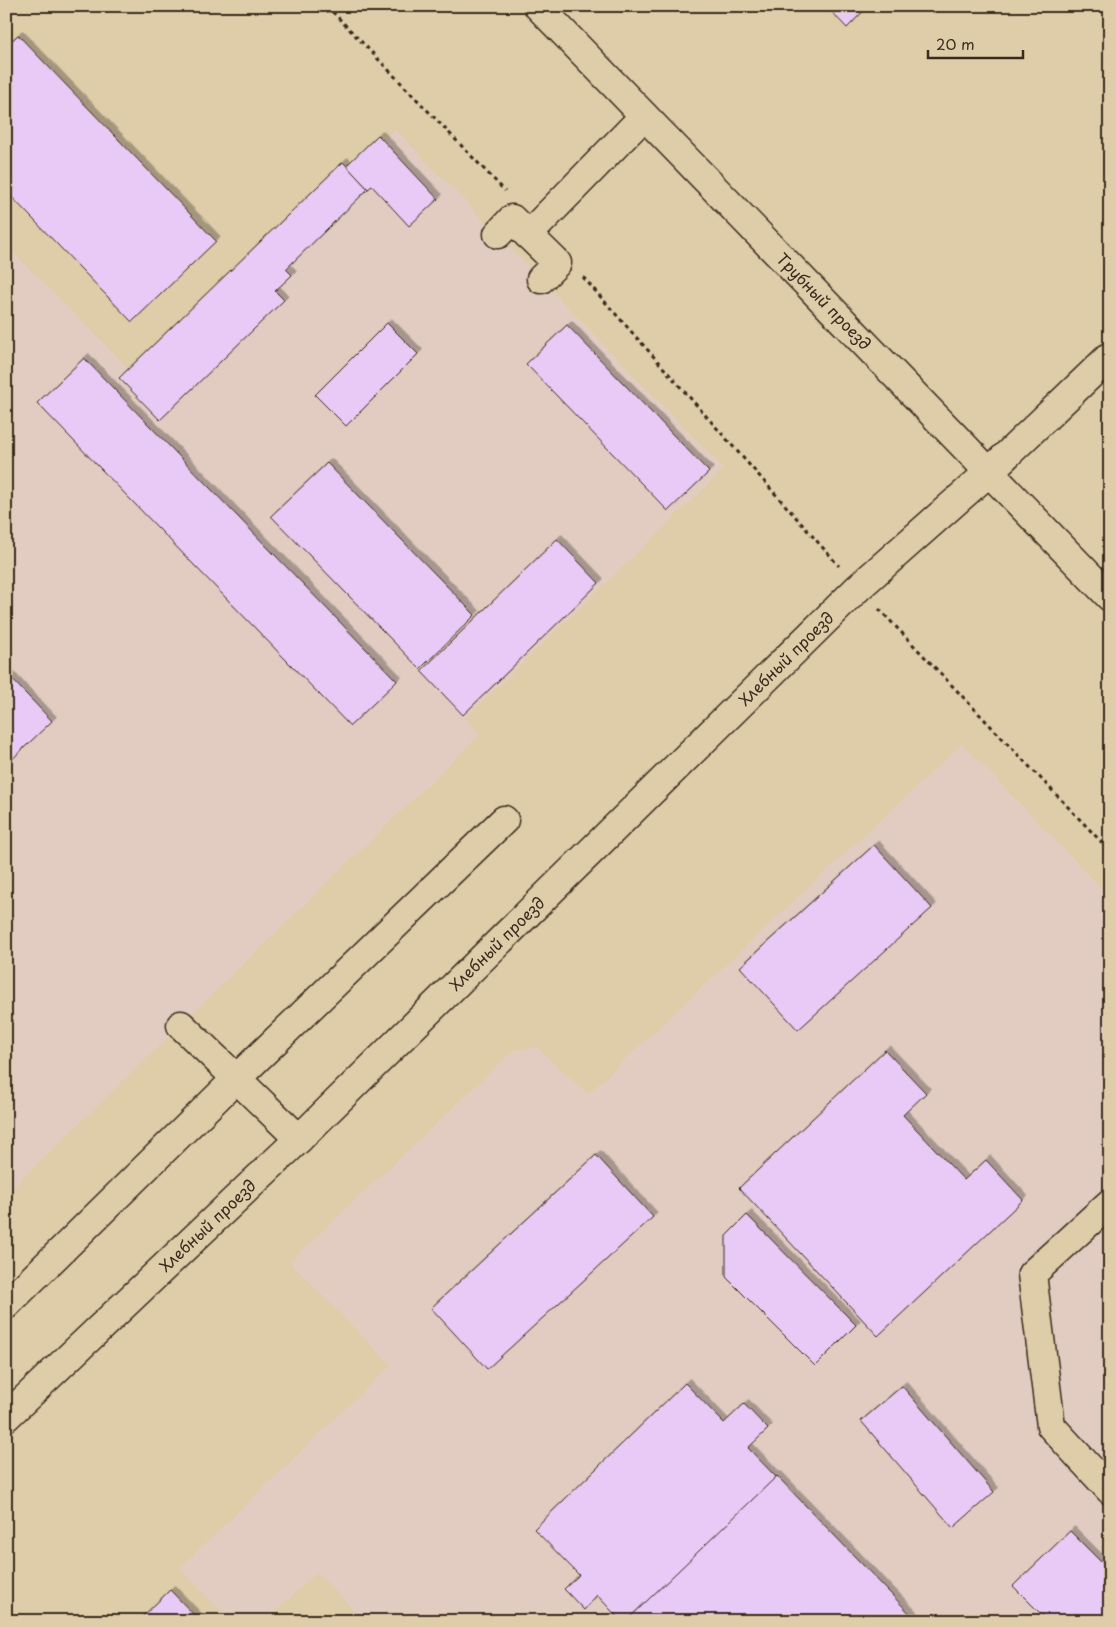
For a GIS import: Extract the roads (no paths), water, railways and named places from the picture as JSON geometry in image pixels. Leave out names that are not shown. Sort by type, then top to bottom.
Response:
[{"type":"street","name":"Трубный проезд","points":[[538,6],[1110,597]]},
{"type":"street","points":[[533,230],[644,116]]},
{"type":"street","points":[[498,234],[512,219],[533,230],[557,263],[541,279]]},
{"type":"street","name":"Хлебный проезд","points":[[6,1417],[299,1139],[858,588],[989,472],[1110,356]]},
{"type":"street","points":[[6,1305],[236,1078],[504,820]]},
{"type":"street","points":[[181,1025],[299,1139]]},
{"type":"street","points":[[1110,1203],[1032,1274],[1051,1426],[1110,1490]]}]
